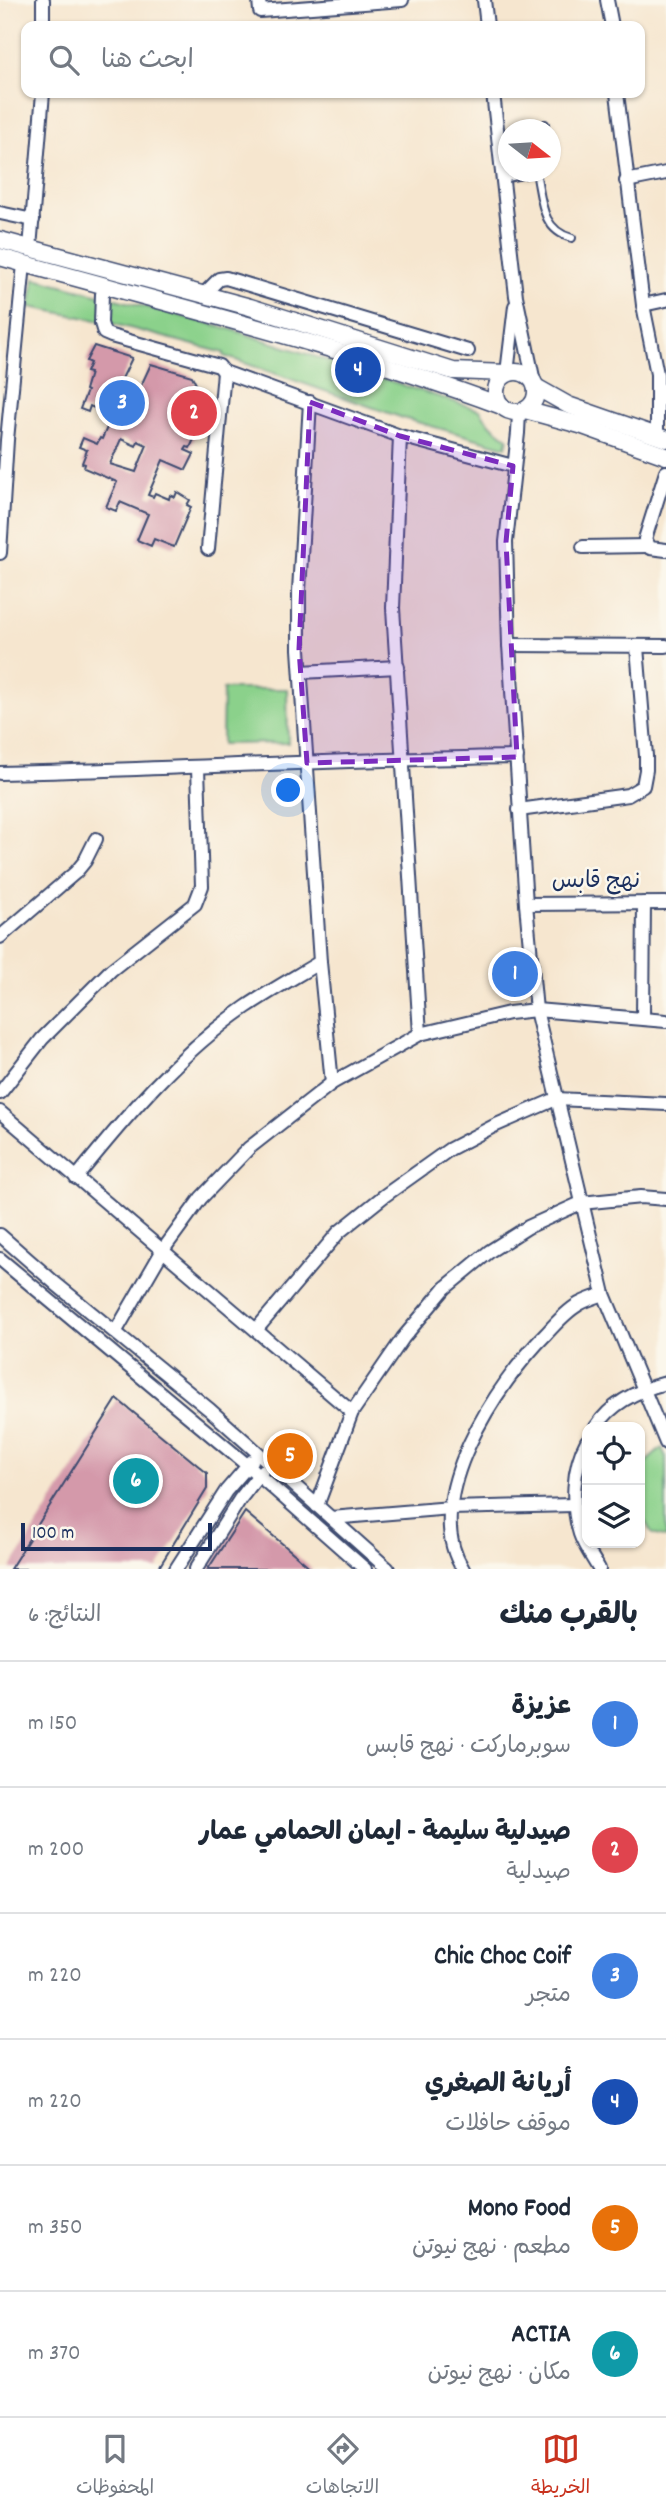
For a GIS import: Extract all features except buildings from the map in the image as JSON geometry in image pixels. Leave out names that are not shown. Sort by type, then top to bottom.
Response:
[{"type":"street","points":[[43,0],[43,21]]},
{"type":"street","points":[[259,0],[260,11],[402,0]]},
{"type":"street","points":[[484,0],[486,21]]},
{"type":"street","points":[[607,0],[611,21]]},
{"type":"street","points":[[30,248],[43,98]]},
{"type":"street","points":[[494,98],[498,141]]},
{"type":"street","points":[[0,240],[250,307],[453,371],[519,371],[568,405],[662,437],[657,374],[643,305],[618,98]]},
{"type":"street","points":[[626,181],[666,173]]},
{"type":"street","points":[[502,182],[516,296],[536,397],[522,411],[513,466],[506,542],[519,810],[536,1010],[604,1294],[666,1443]]},
{"type":"street","points":[[0,213],[33,220]]},
{"type":"street","points":[[0,257],[295,338],[442,384],[512,412],[522,411],[580,425],[666,456]]},
{"type":"street","points":[[0,554],[7,440],[24,264]]},
{"type":"street","points":[[204,294],[219,279],[226,278],[468,351]]},
{"type":"street","points":[[102,293],[101,323],[104,333],[111,337],[219,366],[224,372],[400,436],[513,466]]},
{"type":"street","points":[[502,407],[498,402],[496,390],[500,379],[507,373],[516,296]]},
{"type":"street","points":[[643,305],[666,300]]},
{"type":"street","points":[[208,549],[224,372]]},
{"type":"street","points":[[310,402],[299,591],[299,649],[320,962],[332,1083]]},
{"type":"street","points":[[400,436],[393,608],[420,1034]]},
{"type":"street","points":[[648,546],[645,541],[666,472]]},
{"type":"street","points":[[583,547],[648,546],[666,550]]},
{"type":"street","points":[[509,645],[666,646]]},
{"type":"street","points":[[519,810],[628,795],[643,786],[646,756],[637,647]]},
{"type":"street","points":[[301,672],[398,667]]},
{"type":"street","points":[[0,773],[198,768],[402,758],[517,757]]},
{"type":"street","points":[[0,1093],[42,1039],[111,970],[195,904],[202,886],[198,768]]},
{"type":"street","points":[[0,937],[76,872],[96,839]]},
{"type":"street","points":[[643,1018],[644,903]]},
{"type":"street","name":"نهج قابس","points":[[526,904],[666,903]]},
{"type":"street","points":[[76,1178],[130,1111],[194,1048],[246,1007],[320,962]]},
{"type":"street","points":[[116,1331],[163,1250],[201,1198],[249,1148],[332,1083],[420,1034],[509,1013],[536,1010],[666,1021]]},
{"type":"street","points":[[256,1330],[339,1232],[450,1149],[494,1126],[556,1100],[666,1104]]},
{"type":"street","points":[[0,1112],[352,1412]]},
{"type":"street","points":[[317,1506],[352,1412],[403,1338],[445,1288],[490,1251],[528,1227],[581,1203],[641,1197],[666,1199]]},
{"type":"street","points":[[0,1235],[116,1331],[388,1569]]},
{"type":"street","points":[[0,1259],[247,1465],[365,1569]]},
{"type":"street","points":[[463,1569],[450,1539],[451,1508],[471,1440],[483,1413],[526,1354],[569,1311],[604,1294]]},
{"type":"street","points":[[601,1422],[626,1397],[642,1389],[666,1383]]},
{"type":"street","points":[[582,1453],[577,1465],[574,1505],[581,1537],[599,1569]]},
{"type":"street","points":[[176,1569],[226,1491],[247,1465],[264,1460]]},
{"type":"street","points":[[196,1569],[258,1475],[264,1460]]},
{"type":"street","points":[[331,1518],[451,1508],[574,1505]]},
{"type":"lane","points":[[539,182],[553,230],[559,235],[572,238]]},
{"type":"highlighted area","points":[[310,402],[400,436],[513,466],[506,542],[517,757],[307,763],[299,649]]},
{"type":"green space","points":[[35,278],[230,329],[480,410],[496,429],[508,438],[506,447],[406,419],[224,356],[224,353],[107,322],[30,307]]},
{"type":"green space","points":[[223,689],[287,689],[288,743],[222,744]]},
{"type":"green space","points":[[662,1448],[666,1457],[666,1538],[653,1534],[645,1522],[646,1462]]},
{"type":"place","name":"أريانة الصغري","points":[[358,370]]},
{"type":"place","name":"Chic Choc Coif","points":[[122,403]]},
{"type":"place","name":"صيدلية سليمة - ايمان الحمامي عمار","points":[[194,413]]},
{"type":"place","name":"عزيزة","points":[[515,974]]},
{"type":"place","name":"Mono Food","points":[[290,1456]]},
{"type":"place","name":"ACTIA","points":[[136,1481]]}]
